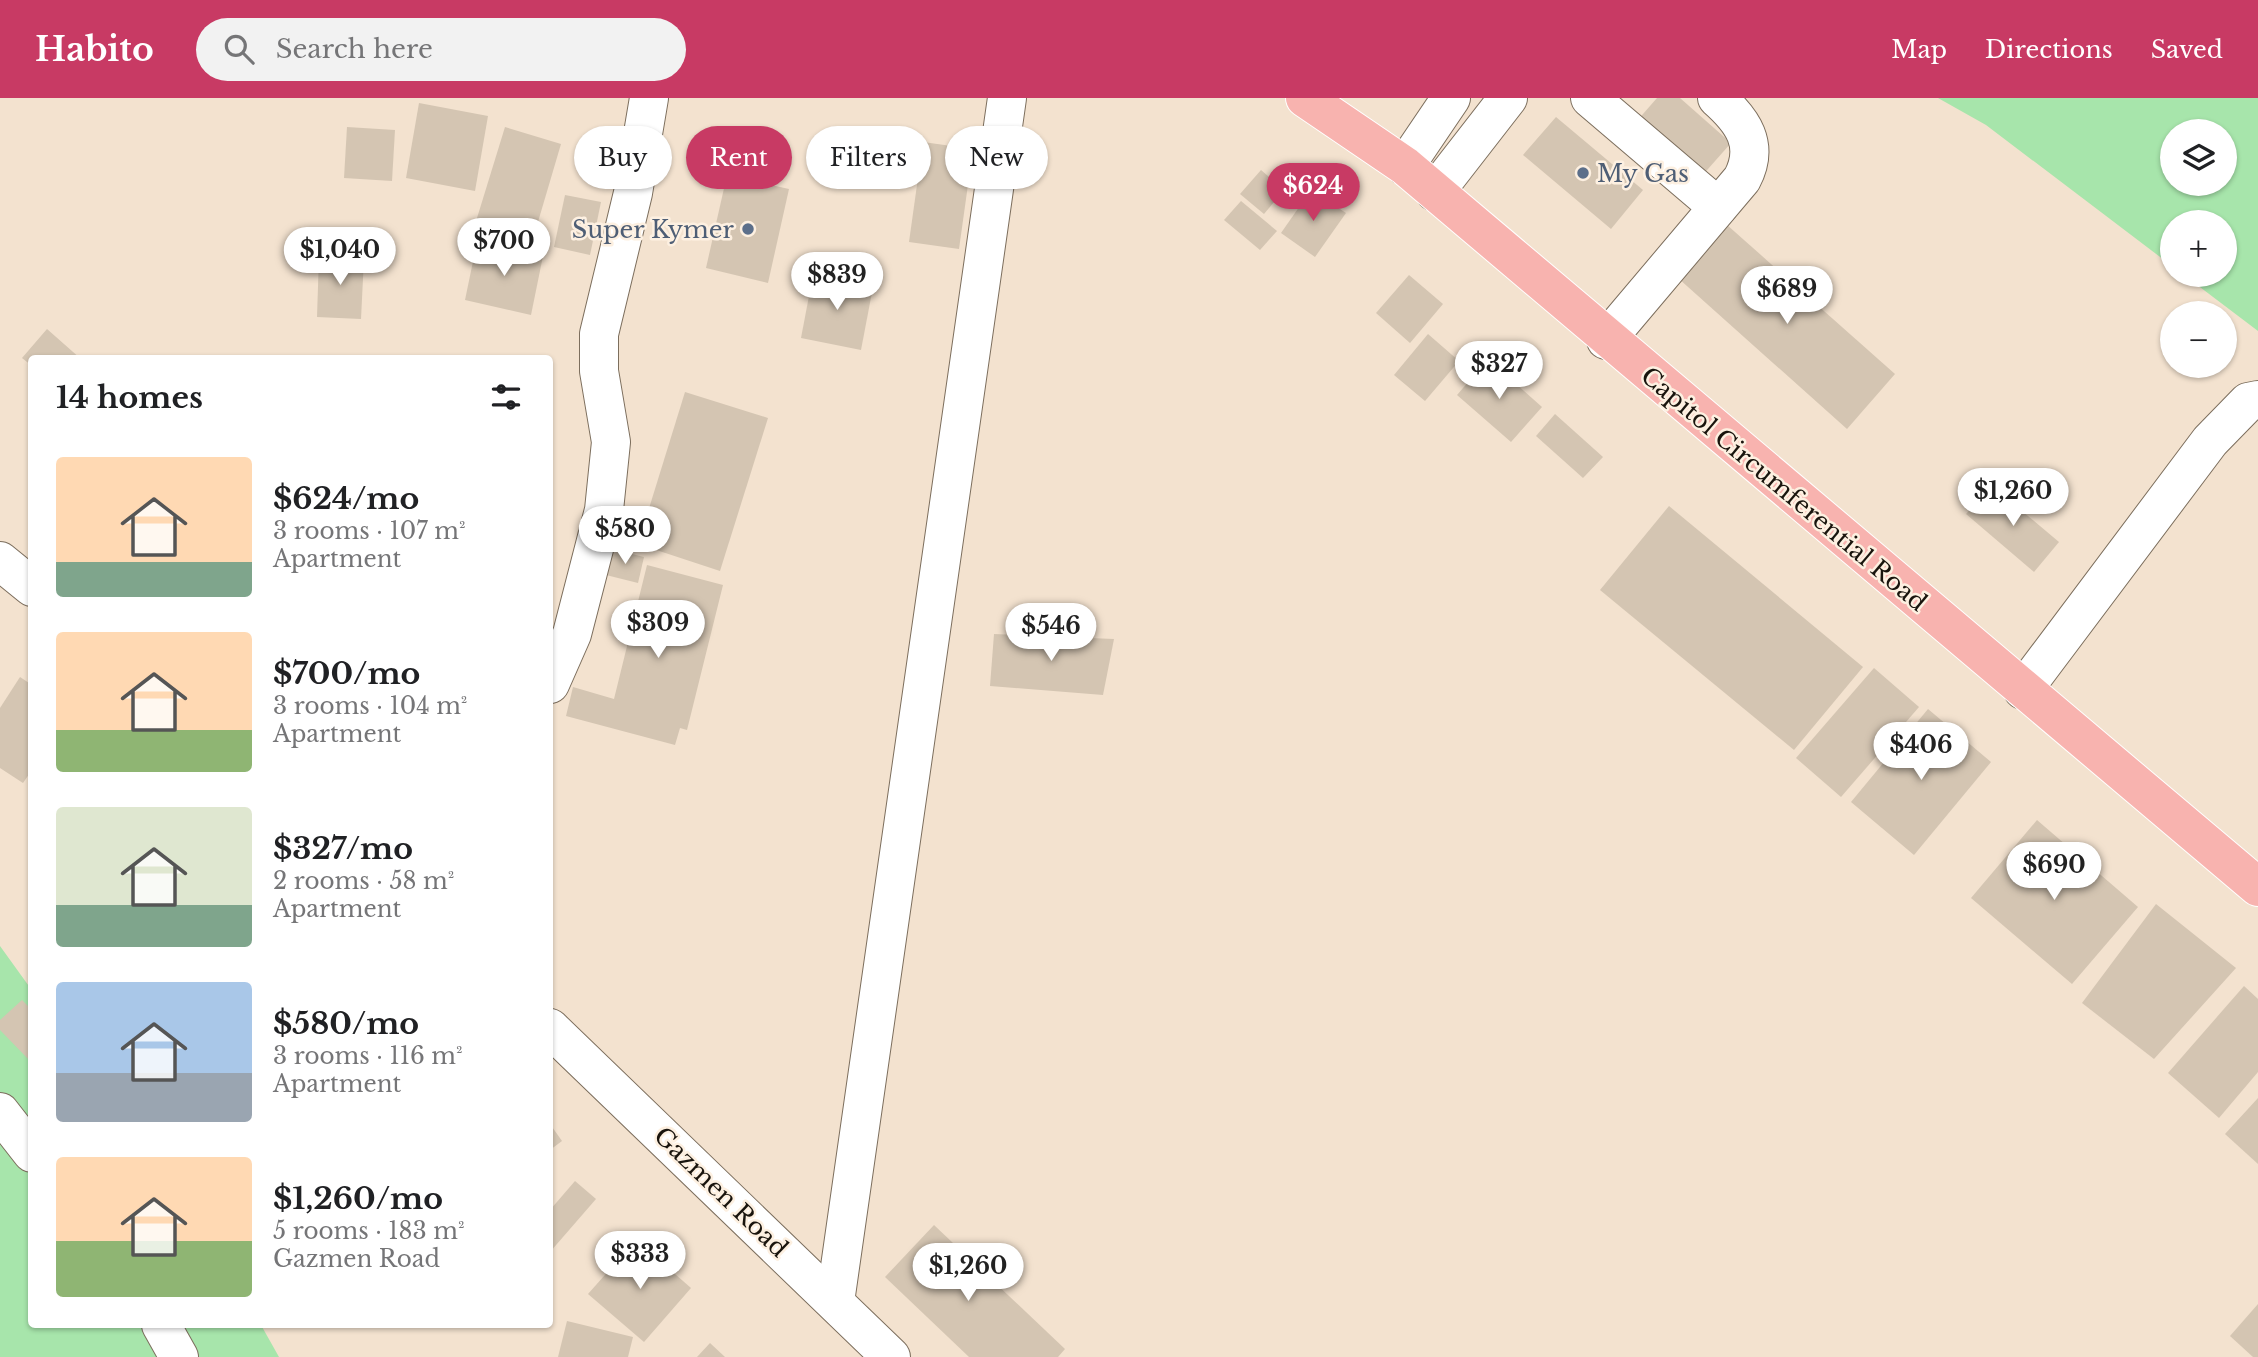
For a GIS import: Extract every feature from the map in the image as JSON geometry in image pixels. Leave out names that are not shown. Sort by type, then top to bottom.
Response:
[{"type":"main road","name":"Capitol Circumferential Road","points":[[1305,98],[1405,166],[1606,340],[2258,887]]},
{"type":"street","points":[[553,677],[572,634],[604,510],[611,442],[599,371],[599,334],[634,193],[649,98]]},
{"type":"street","points":[[835,1302],[1007,98]]},
{"type":"street","points":[[1405,166],[1451,98]]},
{"type":"street","points":[[1435,192],[1508,98]]},
{"type":"street","points":[[1590,98],[1718,207]]},
{"type":"street","points":[[1606,340],[1749,166],[1751,142],[1738,117],[1717,98]]},
{"type":"street","points":[[2023,690],[2210,441],[2248,402],[2258,400]]},
{"type":"street","points":[[0,561],[28,584]]},
{"type":"street","name":"Gazmen Road","points":[[553,1031],[891,1357]]},
{"type":"street","points":[[0,1112],[28,1148]]},
{"type":"street","points":[[163,1328],[179,1357]]},
{"type":"green space","points":[[1938,98],[2258,98],[2258,331],[2237,315],[2237,301],[2218,301],[2200,287],[2237,287],[2237,210],[2160,210],[2160,257],[1986,125]]},
{"type":"green space","points":[[0,946],[28,985],[28,1328],[263,1328],[279,1357],[0,1357]]},
{"type":"building","points":[[1657,98],[1680,98],[1731,143],[1700,178],[1636,122]]},
{"type":"building","points":[[419,103],[488,116],[475,191],[406,178]]},
{"type":"building","name":"My Gas","points":[[1556,117],[1643,190],[1611,229],[1523,155]]},
{"type":"building","points":[[347,127],[395,130],[392,181],[344,178]]},
{"type":"building","points":[[505,127],[561,144],[530,249],[473,231]]},
{"type":"building","points":[[931,143],[945,145],[945,189],[967,189],[959,249],[909,242],[916,189],[931,189]]},
{"type":"building","points":[[1261,170],[1284,190],[1264,214],[1240,194]]},
{"type":"building","name":"Super Kymer","points":[[724,189],[789,189],[768,283],[706,268]]},
{"type":"building","points":[[1311,190],[1346,213],[1315,257],[1281,233]]},
{"type":"building","points":[[565,195],[601,202],[590,255],[554,247]]},
{"type":"building","points":[[1241,201],[1277,231],[1260,250],[1224,220]]},
{"type":"building","points":[[1726,224],[1895,374],[1847,429],[1678,278]]},
{"type":"building","points":[[477,242],[543,256],[531,315],[465,300]]},
{"type":"building","points":[[319,256],[364,258],[361,319],[317,317]]},
{"type":"building","points":[[813,275],[873,287],[861,350],[801,338]]},
{"type":"building","points":[[1409,275],[1443,304],[1410,343],[1376,313]]},
{"type":"building","points":[[47,329],[76,355],[28,355],[28,363],[22,358]]},
{"type":"building","points":[[1428,334],[1459,361],[1425,401],[1394,375]]},
{"type":"building","points":[[1488,359],[1542,407],[1511,442],[1457,395]]},
{"type":"building","points":[[685,392],[768,418],[720,571],[638,544]]},
{"type":"building","points":[[1555,414],[1603,457],[1583,478],[1536,436]]},
{"type":"building","points":[[1991,485],[2059,542],[2034,572],[1966,514]]},
{"type":"building","points":[[1669,506],[1863,667],[1794,750],[1600,590]]},
{"type":"building","points":[[612,549],[644,557],[638,583],[606,575]]},
{"type":"building","points":[[647,565],[723,585],[687,730],[680,728],[675,745],[566,716],[573,687],[614,699]]},
{"type":"building","points":[[994,634],[1114,639],[1103,695],[990,686]]},
{"type":"building","points":[[1874,668],[1919,707],[1841,797],[1796,758]]},
{"type":"building","points":[[20,677],[28,682],[28,776],[23,783],[0,768],[0,708]]},
{"type":"building","points":[[1928,709],[1991,762],[1914,855],[1851,802]]},
{"type":"building","points":[[2037,820],[2138,907],[2072,984],[1971,898]]},
{"type":"building","points":[[2156,904],[2236,968],[2154,1059],[2082,1003]]},
{"type":"building","points":[[2244,986],[2258,999],[2258,1072],[2219,1118],[2168,1073]]},
{"type":"building","points":[[22,1000],[28,1006],[28,1059],[0,1030],[0,1020]]},
{"type":"building","points":[[2258,1098],[2258,1164],[2225,1134]]},
{"type":"building","points":[[553,1128],[562,1141],[553,1148]]},
{"type":"building","points":[[575,1181],[596,1199],[553,1249],[553,1207]]},
{"type":"building","points":[[934,1225],[1065,1349],[1058,1357],[969,1357],[885,1277]]},
{"type":"building","points":[[636,1240],[691,1288],[644,1342],[588,1294]]},
{"type":"building","points":[[2258,1304],[2258,1357],[2253,1357],[2230,1336]]},
{"type":"building","points":[[567,1321],[633,1337],[628,1357],[558,1357]]},
{"type":"building","points":[[710,1343],[725,1357],[697,1357]]},
{"type":"place","name":"My Gas","points":[[1583,173]]},
{"type":"place","name":"Super Kymer","points":[[748,229]]}]
